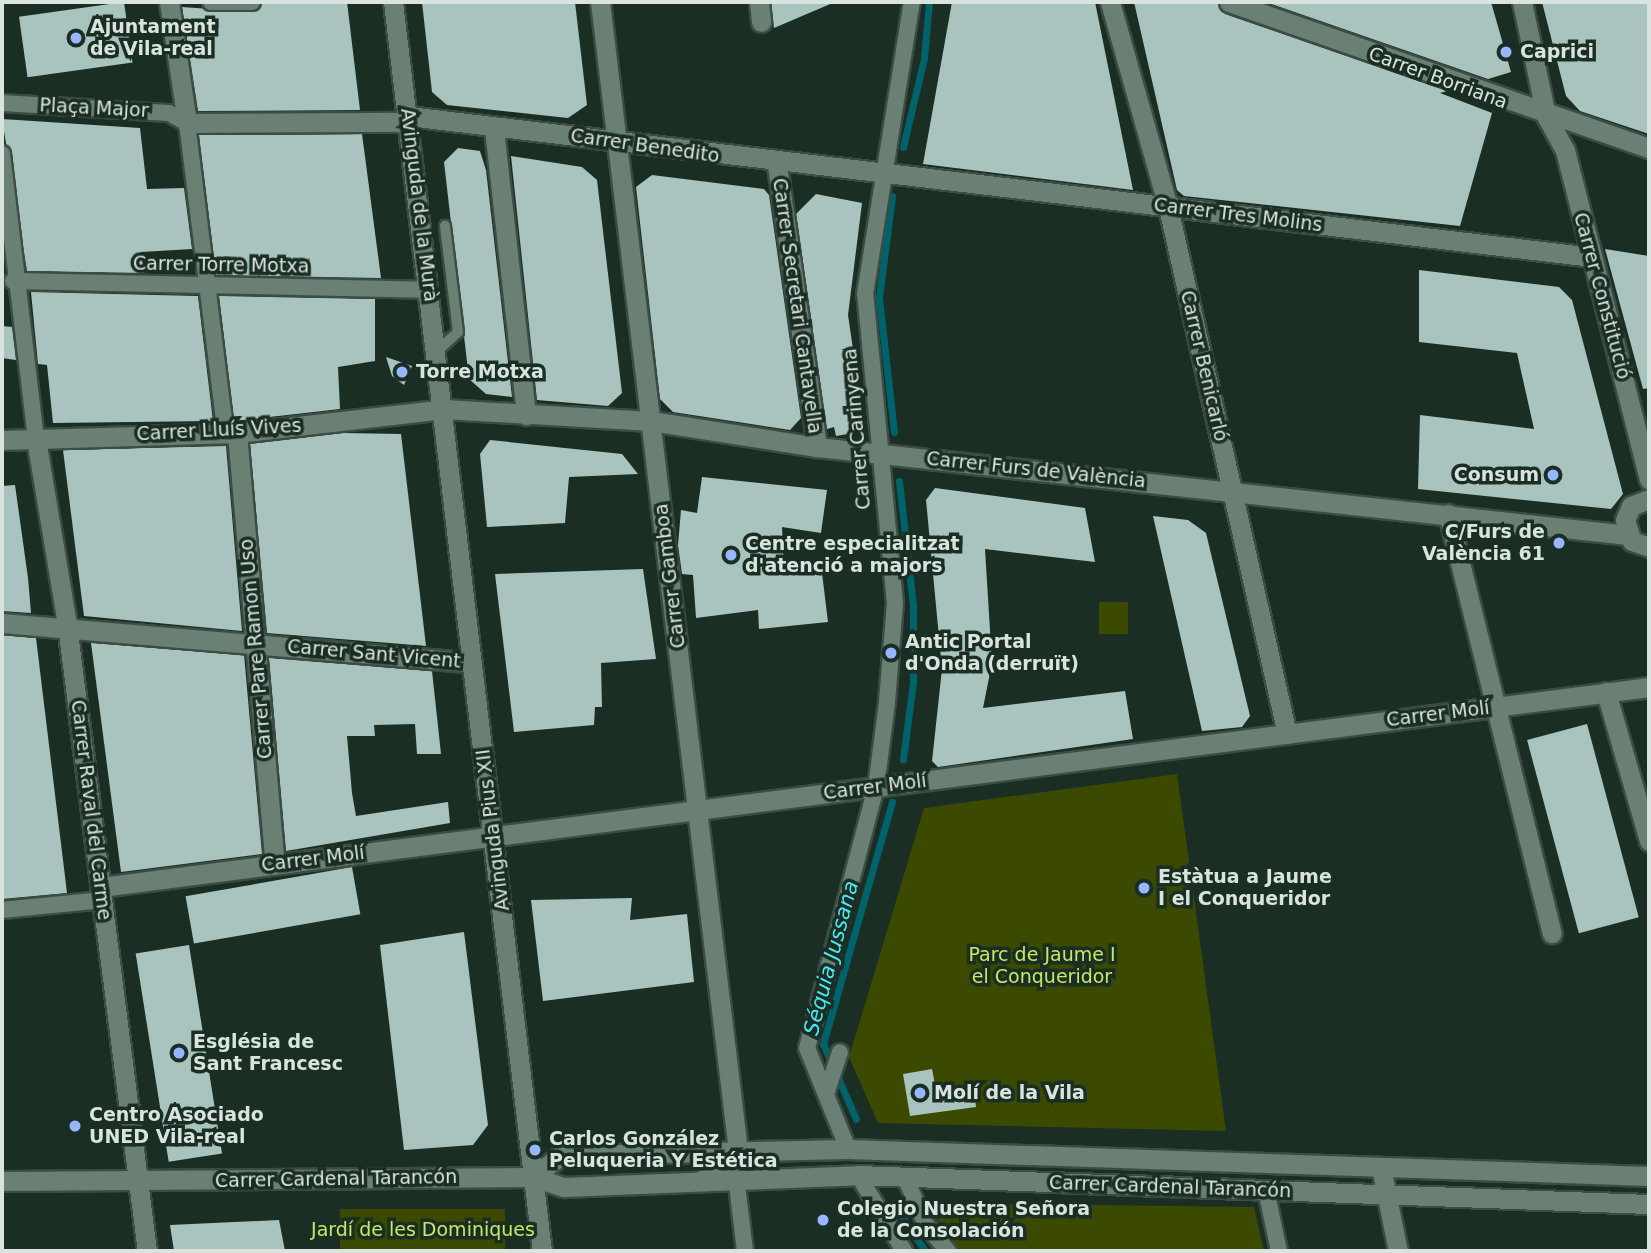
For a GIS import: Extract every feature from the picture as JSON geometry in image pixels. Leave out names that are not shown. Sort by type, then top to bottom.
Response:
[{"type":"street","points":[[169,2],[187,123],[204,286],[231,431]]},
{"type":"street","points":[[211,2],[252,2]]},
{"type":"street","name":"Avinguda de la Murà","points":[[393,2],[444,409]]},
{"type":"street","name":"Carrer Gamboa","points":[[600,2],[738,1150]]},
{"type":"street","points":[[759,2],[761,22]]},
{"type":"street","name":"Carrer Carinyena","points":[[848,1149],[827,1089],[807,1048],[876,786],[895,603],[865,294],[912,2]]},
{"type":"street","name":"Carrer Benicarló","points":[[1110,2],[1168,206],[1287,734]]},
{"type":"street","name":"Carrer Borriana","points":[[1229,2],[1546,116],[1649,148]]},
{"type":"street","name":"Carrer Constitució","points":[[1522,2],[1546,116],[1565,150],[1649,479]]},
{"type":"street","name":"Plaça Major","points":[[2,103],[169,113],[187,123]]},
{"type":"street","name":"Carrer Benedito","points":[[187,123],[408,119],[618,140],[777,165],[883,173]]},
{"type":"street","points":[[494,129],[526,415]]},
{"type":"street","points":[[2,154],[13,281],[36,439]]},
{"type":"street","name":"Carrer Secretari Cantavella","points":[[777,165],[817,447]]},
{"type":"street","name":"Carrer Tres Molins","points":[[883,173],[1592,257]]},
{"type":"street","name":"Carrer Torre Motxa","points":[[13,281],[429,290]]},
{"type":"street","points":[[2,321],[19,322]]},
{"type":"street","name":"Carrer Furs de València","points":[[444,409],[651,421],[817,447],[1628,535]]},
{"type":"street","name":"Carrer Lluís Vives","points":[[2,440],[231,431],[444,409]]},
{"type":"street","name":"Avinguda Pius XII","points":[[444,409],[471,662],[542,1251]]},
{"type":"street","name":"Carrer Pare Ramon Uso","points":[[231,431],[275,864]]},
{"type":"street","name":"Carrer Raval del Carme","points":[[36,439],[67,625],[147,1251]]},
{"type":"street","points":[[1648,548],[1628,535],[1627,512],[1649,499]]},
{"type":"street","points":[[1448,514],[1552,933]]},
{"type":"street","name":"Carrer Sant Vicent","points":[[2,623],[67,625],[471,662]]},
{"type":"street","name":"Carrer Molí","points":[[102,893],[275,864],[1649,687]]},
{"type":"street","points":[[1606,692],[1649,841]]},
{"type":"street","points":[[2,910],[102,893]]},
{"type":"street","points":[[827,1089],[840,1052]]},
{"type":"street","name":"Carrer Cardenal Tarancón","points":[[533,1177],[561,1155],[848,1149],[1649,1176]]},
{"type":"street","name":"Carrer Cardenal Tarancón","points":[[693,1184],[726,1170],[738,1150]]},
{"type":"street","points":[[1381,1167],[1398,1251]]},
{"type":"street","name":"Carrer Cardenal Tarancón","points":[[2,1181],[533,1177],[564,1187],[737,1185],[781,1175],[858,1175],[1649,1204]]},
{"type":"street","points":[[858,1175],[904,1251]]},
{"type":"street","points":[[905,1177],[926,1225],[948,1251]]},
{"type":"street","points":[[737,1185],[745,1251]]},
{"type":"street","points":[[1266,1190],[1279,1251]]},
{"type":"lane","points":[[437,351],[458,332],[445,226]]},
{"type":"green space","points":[[1099,602],[1128,602],[1128,634],[1099,634]]},
{"type":"green space","name":"Parc de Jaume I el Conqueridor","points":[[1177,774],[1226,1131],[878,1123],[849,1057],[924,808]]},
{"type":"green space","points":[[925,1203],[1254,1207],[1264,1251],[959,1251]]},
{"type":"green space","name":"Jardí de les Dominiques","points":[[340,1209],[505,1209],[505,1251],[340,1251]]},
{"type":"building","name":"Ajuntament de Vila-real","points":[[124,2],[132,62],[28,77],[19,17]]},
{"type":"building","points":[[262,2],[347,2],[360,110],[198,111],[182,7],[252,12]]},
{"type":"building","points":[[422,2],[575,2],[587,105],[568,118],[447,105],[432,92]]},
{"type":"building","points":[[771,2],[835,2],[774,28]]},
{"type":"building","points":[[952,2],[1095,2],[1133,190],[923,164]]},
{"type":"building","points":[[1134,2],[1217,2],[1225,14],[1447,91],[1440,93],[1492,113],[1460,226],[1184,196],[1177,190]]},
{"type":"building","points":[[1266,2],[1491,2],[1511,72],[1488,79]]},
{"type":"building","points":[[1542,2],[1649,2],[1649,134],[1580,111],[1566,96]]},
{"type":"building","points":[[2,119],[140,128],[147,189],[184,188],[192,249],[141,252],[144,273],[27,271]]},
{"type":"building","points":[[362,134],[381,278],[216,275],[199,135]]},
{"type":"building","points":[[458,148],[480,151],[486,170],[512,397],[486,394],[469,379],[444,162]]},
{"type":"building","points":[[511,156],[582,167],[597,180],[622,393],[608,406],[537,400]]},
{"type":"building","points":[[652,175],[764,189],[769,195],[801,418],[790,430],[673,412],[660,399],[636,187]]},
{"type":"building","points":[[816,194],[862,203],[848,315],[865,431],[836,436],[834,427],[827,429],[796,214]]},
{"type":"building","points":[[1605,249],[1649,256],[1649,388],[1643,389]]},
{"type":"building","points":[[1419,270],[1559,287],[1572,300],[1623,494],[1611,509],[1418,489],[1420,415],[1534,429],[1517,353],[1419,342]]},
{"type":"building","points":[[31,292],[198,296],[213,421],[53,423],[47,365],[38,364]]},
{"type":"building","points":[[219,296],[375,299],[375,361],[338,367],[340,409],[234,421]]},
{"type":"building","points":[[2,326],[12,327],[16,360],[2,358]]},
{"type":"building","points":[[386,357],[412,366],[404,385],[392,376]]},
{"type":"building","points":[[342,433],[401,434],[426,646],[267,633],[250,444]]},
{"type":"building","points":[[490,440],[622,454],[638,474],[569,477],[565,523],[487,527],[480,454]]},
{"type":"building","points":[[226,446],[242,631],[84,616],[63,450]]},
{"type":"building","name":"Centre especialitzat d'atenció a majors","points":[[702,477],[827,490],[821,533],[782,527],[784,567],[821,565],[828,622],[759,629],[758,610],[696,618],[693,575],[682,574],[678,545],[681,510],[697,513]]},
{"type":"building","points":[[15,485],[31,613],[2,611],[2,486]]},
{"type":"building","points":[[935,488],[1085,508],[1095,562],[985,549],[992,663],[983,708],[1125,691],[1133,739],[938,767],[932,761],[942,669],[926,500]]},
{"type":"building","points":[[1153,516],[1188,520],[1206,533],[1250,716],[1242,727],[1202,731]]},
{"type":"building","points":[[643,569],[656,659],[601,663],[602,707],[595,707],[594,725],[514,732],[495,574]]},
{"type":"building","points":[[2,635],[36,638],[67,893],[2,899]]},
{"type":"building","points":[[91,643],[244,655],[262,854],[121,872]]},
{"type":"building","points":[[269,658],[432,671],[441,754],[417,754],[415,724],[374,725],[375,736],[347,736],[352,793],[356,816],[448,802],[450,823],[286,851]]},
{"type":"building","points":[[1587,724],[1639,917],[1579,933],[1527,740]]},
{"type":"building","points":[[352,867],[360,914],[194,944],[186,896]]},
{"type":"building","points":[[632,898],[630,920],[687,914],[694,982],[543,1001],[531,900]]},
{"type":"building","points":[[464,932],[488,1125],[473,1145],[404,1150],[380,945]]},
{"type":"building","name":"Església de Sant Francesc","points":[[189,945],[222,1153],[169,1162],[136,953]]},
{"type":"building","name":"Molí de la Vila","points":[[932,1069],[937,1095],[974,1090],[976,1107],[910,1116],[903,1074]]},
{"type":"building","points":[[279,1220],[285,1251],[174,1251],[170,1225]]},
{"type":"waterway","name":"Séquia Jussana","points":[[903,147],[924,58],[929,2]]},
{"type":"waterway","name":"Séquia Jussana","points":[[892,196],[879,298],[894,432]]},
{"type":"waterway","name":"Séquia Jussana","points":[[899,481],[913,606],[913,682],[903,759]]},
{"type":"waterway","name":"Séquia Jussana","points":[[856,1119],[823,1044],[892,802]]},
{"type":"waterway","name":"Séquia Jussana","points":[[893,1203],[925,1251]]},
{"type":"place","name":"Ajuntament de Vila-real","points":[[76,38]]},
{"type":"place","name":"Caprici","points":[[1506,52]]},
{"type":"place","name":"Torre Motxa","points":[[402,372]]},
{"type":"place","name":"Consum","points":[[1553,475]]},
{"type":"place","name":"C/Furs de València 61","points":[[1559,543]]},
{"type":"place","name":"Centre especialitzat d'atenció a majors","points":[[731,555]]},
{"type":"place","name":"Antic Portal d'Onda (derruït)","points":[[891,653]]},
{"type":"place","name":"Estàtua a Jaume I el Conqueridor","points":[[1144,888]]},
{"type":"place","name":"Església de Sant Francesc","points":[[179,1053]]},
{"type":"place","name":"Molí de la Vila","points":[[920,1093]]},
{"type":"place","name":"Centro Asociado UNED Vila-real","points":[[75,1126]]},
{"type":"place","name":"Carlos González Peluqueria Y Estética","points":[[535,1150]]},
{"type":"place","name":"Colegio Nuestra Señora de la Consolación","points":[[823,1220]]}]
